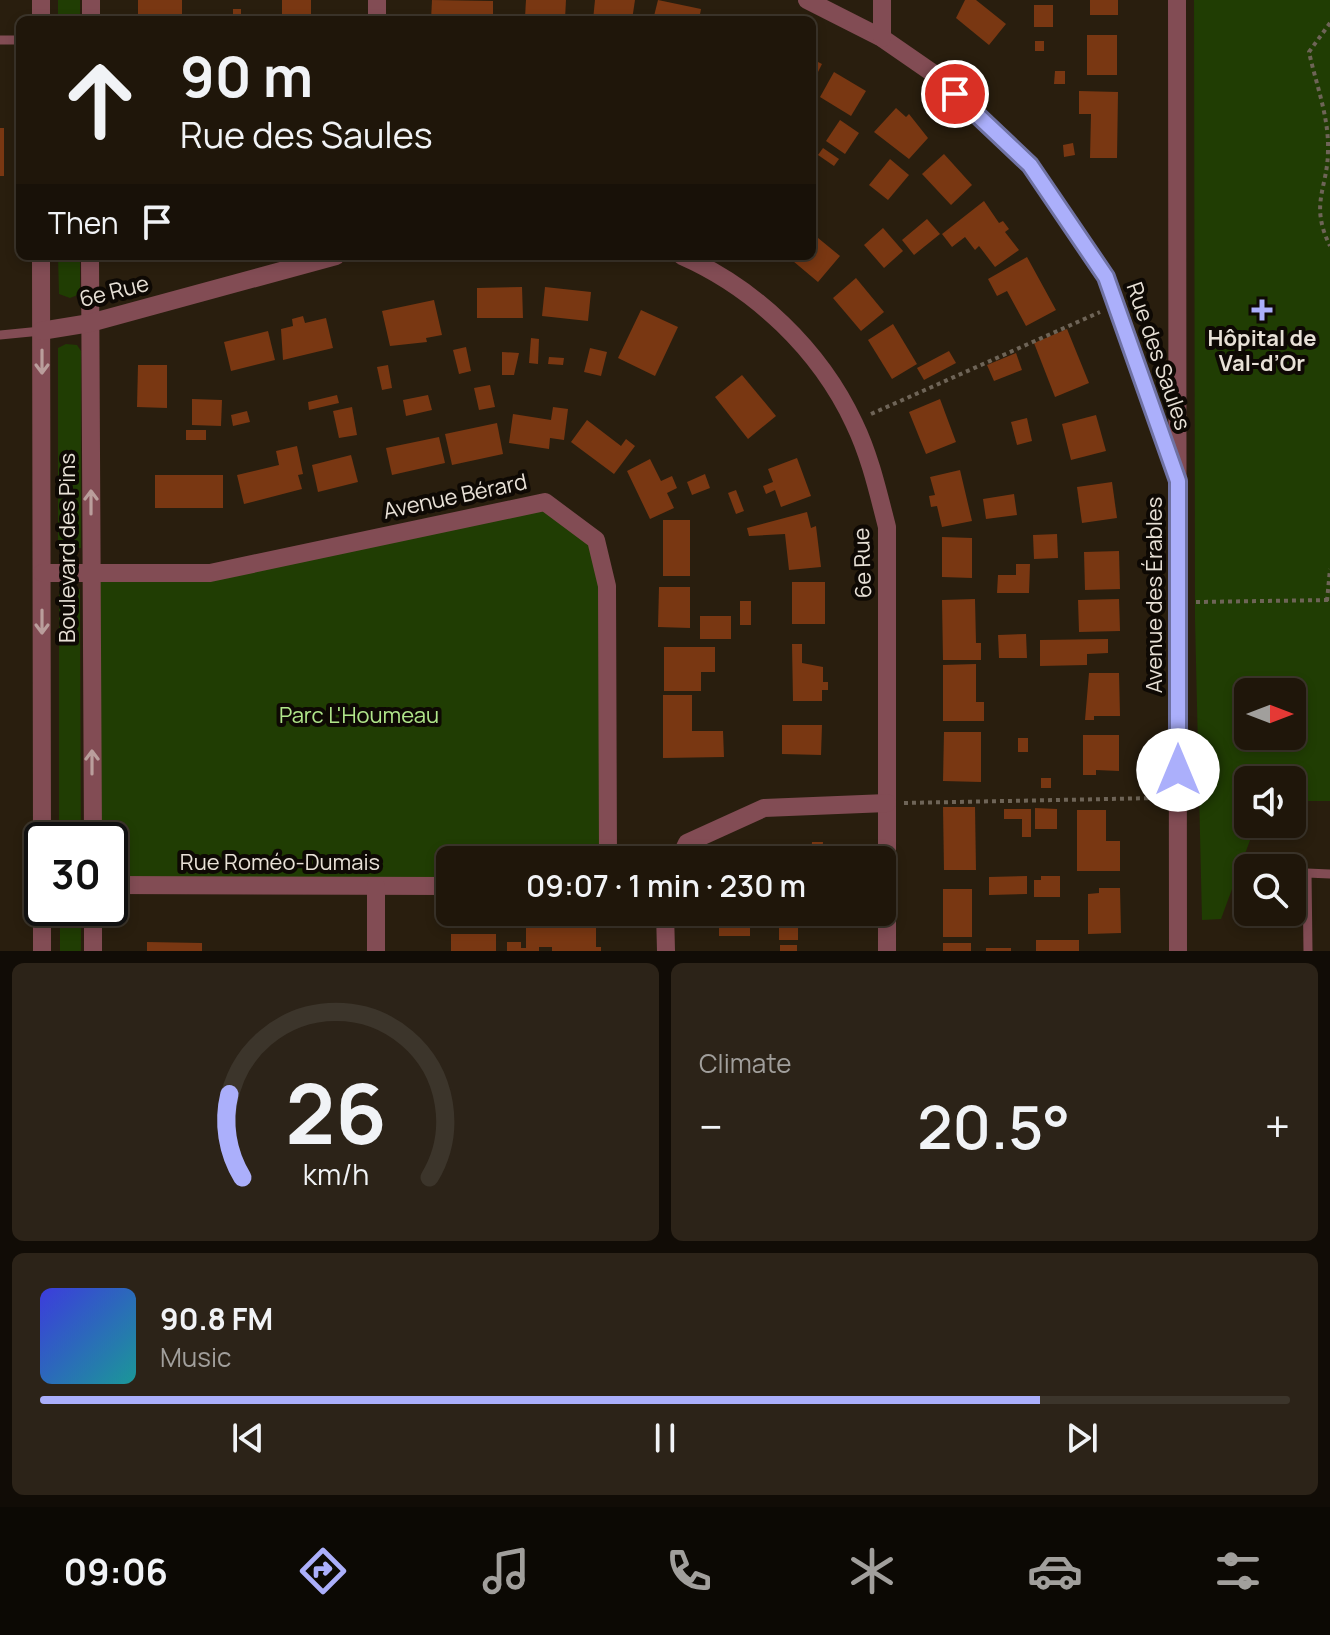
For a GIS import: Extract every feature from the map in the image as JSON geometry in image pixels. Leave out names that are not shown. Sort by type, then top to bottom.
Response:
[{"type":"street","name":"Rue des Saules","points":[[807,0],[882,38],[937,76],[1030,165],[1106,277],[1178,481]]},
{"type":"street","points":[[882,0],[882,38]]},
{"type":"street","name":"Avenue des Érables","points":[[1177,0],[1178,951]]},
{"type":"street","name":"Boulevard des Pins","points":[[41,260],[42,822]]},
{"type":"street","name":"Boulevard des Pins","points":[[90,260],[93,822]]},
{"type":"street","name":"6e Rue","points":[[41,331],[90,323],[321,260]]},
{"type":"street","name":"6e Rue","points":[[691,260],[707,267],[756,301],[788,330],[830,382],[854,422],[872,468],[887,527],[887,951]]},
{"type":"street","name":"Avenue Bérard","points":[[42,573],[210,573],[545,502],[596,540],[607,586],[608,846]]},
{"type":"street","points":[[686,846],[764,808],[887,803]]},
{"type":"street","name":"Rue Roméo-Dumais","points":[[128,885],[436,886]]},
{"type":"street","points":[[376,886],[376,951]]},
{"type":"street","points":[[42,926],[42,951]]},
{"type":"street","points":[[93,926],[93,951]]},
{"type":"street","points":[[665,926],[666,951]]},
{"type":"lane","points":[[0,335],[41,331]]},
{"type":"lane","points":[[1308,951],[1307,873],[1330,874]]},
{"type":"path","points":[[1330,23],[1309,52],[1326,122],[1329,152],[1320,188],[1321,228],[1330,246]]},
{"type":"path","points":[[854,422],[1116,305]]},
{"type":"path","points":[[1178,603],[1329,600],[1330,569]]},
{"type":"path","points":[[887,803],[1178,798]]},
{"type":"green space","points":[[58,0],[80,0],[80,16],[58,16]]},
{"type":"green space","name":"Hôpital de Val-d’Or","points":[[1194,0],[1330,0],[1330,801],[1306,801],[1306,766],[1234,766],[1234,838],[1251,838],[1245,854],[1234,854],[1234,884],[1221,919],[1202,920],[1195,620]]},
{"type":"green space","points":[[58,260],[80,260],[80,294],[70,298],[59,294]]},
{"type":"green space","points":[[66,344],[77,345],[81,351],[81,548],[58,548],[58,348]]},
{"type":"green space","name":"Parc L'Houmeau","points":[[545,502],[596,540],[607,586],[608,846],[436,846],[436,886],[128,885],[128,822],[93,822],[92,572],[210,573]]},
{"type":"green space","points":[[59,589],[80,589],[81,822],[59,822]]},
{"type":"green space","points":[[60,926],[81,926],[81,951],[60,951]]},
{"type":"building","points":[[138,0],[182,0],[182,16],[138,16]]},
{"type":"building","points":[[282,0],[311,0],[311,16],[282,16]]},
{"type":"building","points":[[432,0],[493,1],[493,16],[431,16]]},
{"type":"building","points":[[526,0],[566,0],[565,16],[525,16]]},
{"type":"building","points":[[595,0],[635,0],[633,16],[593,16]]},
{"type":"building","points":[[658,0],[701,9],[700,16],[654,16]]},
{"type":"building","points":[[965,0],[976,0],[1006,24],[989,45],[956,18]]},
{"type":"building","points":[[1090,0],[1118,0],[1118,15],[1090,15]]},
{"type":"building","points":[[1034,5],[1053,5],[1053,27],[1034,27]]},
{"type":"building","points":[[233,9],[241,9],[241,16],[233,16]]},
{"type":"building","points":[[1087,35],[1117,35],[1117,75],[1087,75]]},
{"type":"building","points":[[1035,41],[1044,41],[1044,51],[1035,51]]},
{"type":"building","points":[[816,61],[822,64],[816,76]]},
{"type":"building","points":[[1055,71],[1065,71],[1065,84],[1054,84]]},
{"type":"building","points":[[834,72],[866,91],[851,116],[820,97]]},
{"type":"building","points":[[1079,91],[1118,92],[1117,158],[1090,158],[1091,114],[1079,114]]},
{"type":"building","points":[[896,108],[906,117],[909,114],[928,138],[909,159],[874,132]]},
{"type":"building","points":[[840,120],[859,133],[845,154],[826,141]]},
{"type":"building","points":[[0,128],[4,128],[4,176],[0,176]]},
{"type":"building","points":[[1073,143],[1075,155],[1064,157],[1063,145]]},
{"type":"building","points":[[823,148],[839,159],[834,166],[818,155]]},
{"type":"building","points":[[944,154],[972,185],[951,205],[922,174]]},
{"type":"building","points":[[890,159],[909,175],[888,200],[869,185]]},
{"type":"building","points":[[984,201],[999,223],[1003,221],[1009,229],[1005,232],[1019,250],[995,267],[979,246],[975,250],[965,237],[952,247],[942,234]]},
{"type":"building","points":[[927,219],[940,234],[914,255],[902,240]]},
{"type":"building","points":[[883,228],[903,251],[884,268],[864,245]]},
{"type":"building","points":[[816,236],[840,256],[818,282],[792,260],[816,260]]},
{"type":"building","points":[[1027,257],[1056,310],[1026,326],[1007,291],[997,296],[988,279]]},
{"type":"building","points":[[856,278],[884,312],[861,331],[833,298]]},
{"type":"building","points":[[522,287],[523,318],[477,318],[477,288]]},
{"type":"building","points":[[545,287],[591,292],[588,321],[542,316]]},
{"type":"building","points":[[434,300],[442,335],[426,338],[427,342],[390,346],[382,311]]},
{"type":"building","points":[[641,310],[678,327],[655,376],[618,358]]},
{"type":"building","points":[[303,316],[305,323],[326,318],[333,348],[283,360],[281,329],[293,326],[292,319]]},
{"type":"building","points":[[893,324],[917,364],[892,379],[868,340]]},
{"type":"building","points":[[1067,329],[1089,383],[1055,397],[1034,343]]},
{"type":"building","points":[[268,331],[275,360],[231,371],[224,342]]},
{"type":"building","points":[[531,338],[539,339],[538,364],[529,363]]},
{"type":"building","points":[[466,347],[471,371],[459,374],[453,350]]},
{"type":"building","points":[[590,348],[607,352],[601,376],[584,372]]},
{"type":"building","points":[[949,351],[956,363],[924,380],[917,368]]},
{"type":"building","points":[[502,352],[519,353],[514,375],[502,375]]},
{"type":"building","points":[[1016,353],[1022,370],[994,381],[987,365]]},
{"type":"building","points":[[549,357],[564,358],[563,365],[548,364]]},
{"type":"building","points":[[138,365],[167,365],[167,408],[137,407]]},
{"type":"building","points":[[388,365],[392,388],[382,390],[377,367]]},
{"type":"building","points":[[742,375],[776,416],[748,439],[715,397]]},
{"type":"building","points":[[490,385],[495,407],[479,410],[474,388]]},
{"type":"building","points":[[337,395],[339,403],[309,410],[308,402]]},
{"type":"building","points":[[428,395],[432,410],[406,416],[403,400]]},
{"type":"building","points":[[192,399],[222,400],[221,426],[192,425]]},
{"type":"building","points":[[940,399],[956,442],[926,454],[909,412]]},
{"type":"building","points":[[352,407],[357,435],[339,438],[333,411]]},
{"type":"building","points":[[553,407],[568,409],[564,440],[550,438],[549,449],[509,443],[513,414],[551,420]]},
{"type":"building","points":[[247,411],[250,422],[233,426],[231,415]]},
{"type":"building","points":[[1096,415],[1106,451],[1071,460],[1062,424]]},
{"type":"building","points":[[1027,418],[1032,441],[1017,445],[1011,422]]},
{"type":"building","points":[[587,420],[621,446],[626,439],[635,446],[614,474],[571,442]]},
{"type":"building","points":[[497,423],[503,454],[452,465],[445,434]]},
{"type":"building","points":[[186,430],[206,430],[206,440],[186,440]]},
{"type":"building","points":[[439,437],[445,463],[392,475],[386,448]]},
{"type":"building","points":[[297,446],[303,474],[298,475],[302,489],[244,504],[237,475],[279,465],[276,451]]},
{"type":"building","points":[[351,455],[358,482],[318,492],[312,465]]},
{"type":"building","points":[[797,458],[811,496],[781,507],[775,490],[766,494],[763,486],[773,482],[768,469]]},
{"type":"building","points":[[650,459],[661,481],[672,476],[677,488],[667,493],[674,508],[650,519],[627,471]]},
{"type":"building","points":[[960,470],[972,521],[942,527],[937,506],[931,507],[929,496],[935,495],[930,477]]},
{"type":"building","points":[[705,474],[710,488],[692,495],[687,482]]},
{"type":"building","points":[[155,475],[223,475],[223,508],[155,508]]},
{"type":"building","points":[[1112,482],[1117,518],[1082,523],[1077,487]]},
{"type":"building","points":[[736,490],[744,511],[736,514],[728,493]]},
{"type":"building","points":[[1014,494],[1017,515],[986,519],[983,499]]},
{"type":"building","points":[[807,512],[811,528],[816,526],[821,567],[789,570],[785,534],[749,536],[747,528]]},
{"type":"building","points":[[663,520],[690,520],[690,576],[663,576]]},
{"type":"building","points":[[1057,534],[1058,558],[1034,559],[1033,535]]},
{"type":"building","points":[[942,537],[972,538],[972,578],[942,577]]},
{"type":"building","points":[[1119,551],[1120,589],[1085,590],[1084,552]]},
{"type":"building","points":[[1016,564],[1030,564],[1029,593],[997,593],[998,575],[1016,575]]},
{"type":"building","points":[[792,582],[825,582],[825,624],[792,624]]},
{"type":"building","points":[[659,587],[690,587],[690,628],[658,627]]},
{"type":"building","points":[[975,599],[976,643],[981,643],[981,660],[943,660],[942,600]]},
{"type":"building","points":[[1119,599],[1120,631],[1079,632],[1078,600]]},
{"type":"building","points":[[740,601],[751,601],[751,625],[740,625]]},
{"type":"building","points":[[700,616],[731,616],[731,639],[700,639]]},
{"type":"building","points":[[1026,634],[1027,658],[999,658],[998,635]]},
{"type":"building","points":[[1108,639],[1108,653],[1087,654],[1087,665],[1040,666],[1040,640]]},
{"type":"building","points":[[792,644],[802,644],[802,663],[823,667],[823,682],[828,682],[828,690],[822,690],[822,701],[793,701]]},
{"type":"building","points":[[664,647],[715,647],[715,672],[701,672],[701,691],[664,691]]},
{"type":"building","points":[[976,664],[976,702],[984,702],[984,721],[943,721],[943,665]]},
{"type":"building","points":[[1089,673],[1119,673],[1120,716],[1094,716],[1094,720],[1085,720]]},
{"type":"building","points":[[663,695],[692,695],[692,731],[723,731],[724,757],[663,758]]},
{"type":"building","points":[[782,725],[822,725],[821,755],[782,754]]},
{"type":"building","points":[[944,732],[981,732],[981,782],[943,781]]},
{"type":"building","points":[[1083,735],[1119,735],[1119,771],[1096,770],[1096,775],[1083,775]]},
{"type":"building","points":[[1018,738],[1028,738],[1028,752],[1018,752]]},
{"type":"building","points":[[1041,778],[1051,778],[1051,788],[1041,788]]},
{"type":"building","points":[[943,807],[975,807],[976,870],[944,870]]},
{"type":"building","points":[[1035,808],[1057,809],[1057,829],[1035,829]]},
{"type":"building","points":[[1004,809],[1031,809],[1031,837],[1022,837],[1022,819],[1004,819]]},
{"type":"building","points":[[1077,810],[1106,810],[1106,841],[1120,841],[1120,871],[1077,871]]},
{"type":"building","points":[[812,842],[823,842],[823,846],[812,846]]},
{"type":"building","points":[[1027,876],[1027,894],[989,895],[989,877]]},
{"type":"building","points":[[1041,876],[1060,876],[1060,897],[1034,897],[1034,880],[1041,880]]},
{"type":"building","points":[[1099,888],[1120,888],[1121,933],[1088,934],[1088,894],[1099,893]]},
{"type":"building","points":[[943,889],[972,889],[972,937],[943,937]]},
{"type":"building","points":[[526,926],[596,926],[596,947],[601,947],[601,951],[552,951],[552,947],[539,947],[539,951],[507,951],[507,942],[521,942],[521,948],[526,948]]},
{"type":"building","points":[[719,926],[750,926],[750,936],[719,936]]},
{"type":"building","points":[[779,926],[798,926],[798,940],[779,940]]},
{"type":"building","points":[[801,926],[828,926],[828,928]]},
{"type":"building","points":[[451,934],[496,934],[496,951],[451,951]]},
{"type":"building","points":[[1036,940],[1079,940],[1079,951],[1036,951]]},
{"type":"building","points":[[147,942],[202,943],[202,951],[147,951]]},
{"type":"building","points":[[943,943],[971,943],[971,951],[943,951]]},
{"type":"building","points":[[780,945],[797,945],[797,951],[780,951]]},
{"type":"building","points":[[986,948],[1011,948],[1011,951],[986,951]]},
{"type":"place","name":"Hôpital de Val-d’Or","points":[[1262,310]]},
{"type":"route","points":[[955,94],[1030,165],[1106,277],[1178,481],[1178,770]]}]
